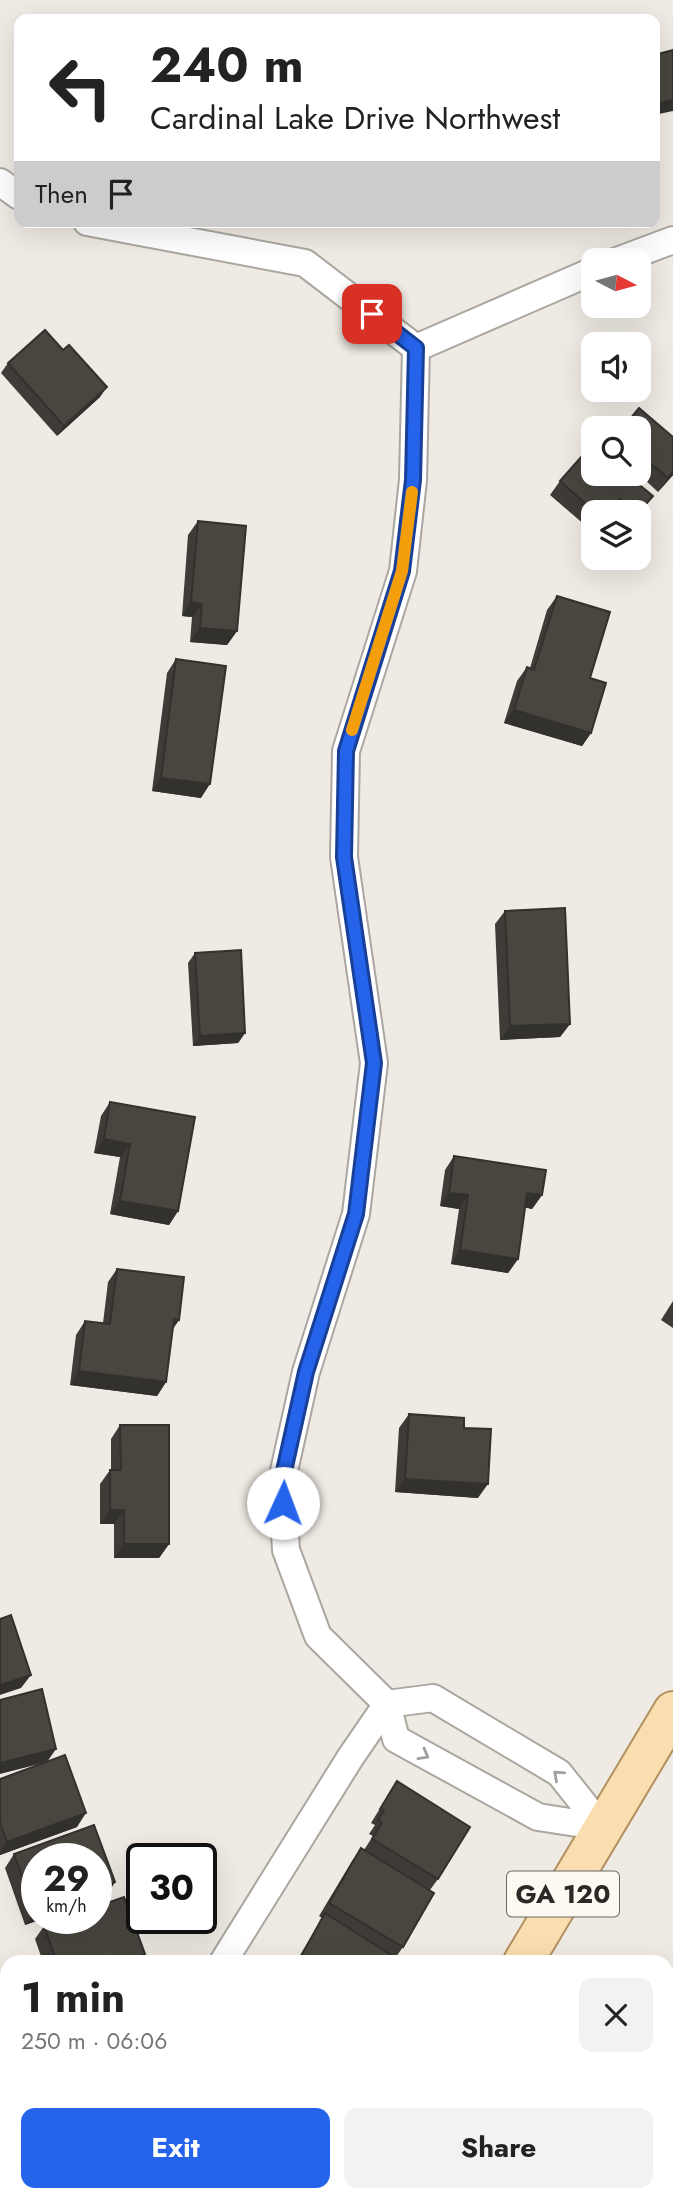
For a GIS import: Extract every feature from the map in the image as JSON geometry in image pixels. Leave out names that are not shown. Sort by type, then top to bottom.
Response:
[{"type":"main road","name":"GA 120","points":[[527,1955],[673,1711]]},
{"type":"street","points":[[119,228],[305,263],[416,348]]},
{"type":"street","points":[[651,248],[673,240]]},
{"type":"street","points":[[416,348],[581,276]]},
{"type":"street","points":[[416,348],[413,480],[402,571],[346,751],[344,857],[374,1063],[356,1214],[306,1372],[282,1480],[286,1550],[318,1636],[387,1704],[396,1739],[538,1817],[602,1827]]},
{"type":"street","points":[[227,1955],[350,1758],[387,1704],[433,1698],[559,1773],[602,1827]]},
{"type":"building","points":[[673,50],[673,100],[660,103],[660,53]]},
{"type":"building","points":[[45,330],[63,350],[69,345],[107,387],[64,426],[8,363]]},
{"type":"building","points":[[639,408],[648,416],[633,416]]},
{"type":"building","points":[[651,418],[673,437],[673,472],[668,478],[651,464]]},
{"type":"building","points":[[581,457],[581,486],[641,486],[653,496],[649,500],[581,500],[560,481]]},
{"type":"building","points":[[198,521],[246,526],[237,631],[200,628],[202,604],[191,602]]},
{"type":"building","points":[[557,596],[610,612],[590,678],[606,683],[591,733],[514,710],[527,667],[534,670]]},
{"type":"building","points":[[176,659],[226,666],[210,784],[161,778]]},
{"type":"building","points":[[565,908],[570,1024],[510,1026],[505,911]]},
{"type":"building","points":[[241,950],[245,1033],[200,1036],[195,953]]},
{"type":"building","points":[[110,1102],[195,1117],[178,1211],[120,1201],[130,1144],[104,1139]]},
{"type":"building","points":[[454,1156],[546,1170],[542,1195],[527,1193],[518,1259],[460,1250],[468,1195],[449,1193]]},
{"type":"building","points":[[117,1269],[184,1277],[179,1320],[174,1319],[166,1382],[79,1371],[85,1321],[110,1324]]},
{"type":"building","points":[[409,1414],[464,1418],[464,1428],[491,1429],[488,1484],[405,1479]]},
{"type":"building","points":[[120,1425],[169,1425],[169,1544],[124,1544],[124,1510],[110,1510],[110,1470],[121,1470]]},
{"type":"building","points":[[11,1615],[31,1675],[0,1685],[0,1619]]},
{"type":"building","points":[[42,1689],[56,1749],[0,1763],[0,1700]]},
{"type":"building","points":[[65,1755],[86,1813],[7,1842],[0,1823],[0,1779]]},
{"type":"building","points":[[397,1781],[470,1827],[438,1879],[372,1839],[382,1823],[378,1820],[384,1811],[380,1809]]},
{"type":"building","points":[[94,1825],[101,1843],[44,1843]]},
{"type":"building","points":[[361,1848],[434,1893],[403,1947],[329,1903]]},
{"type":"building","points":[[21,1851],[21,1873],[14,1854]]},
{"type":"building","points":[[124,1897],[126,1934],[138,1934],[145,1954],[54,1955],[47,1934],[112,1934],[112,1901]]},
{"type":"building","points":[[325,1913],[391,1955],[302,1955]]},
{"type":"slow traffic","points":[[352,730],[402,571],[412,492]]},
{"type":"route","points":[[283,1503],[282,1480],[306,1372],[356,1214],[374,1063],[344,857],[346,751],[402,571],[413,480],[416,348],[372,314]]}]
